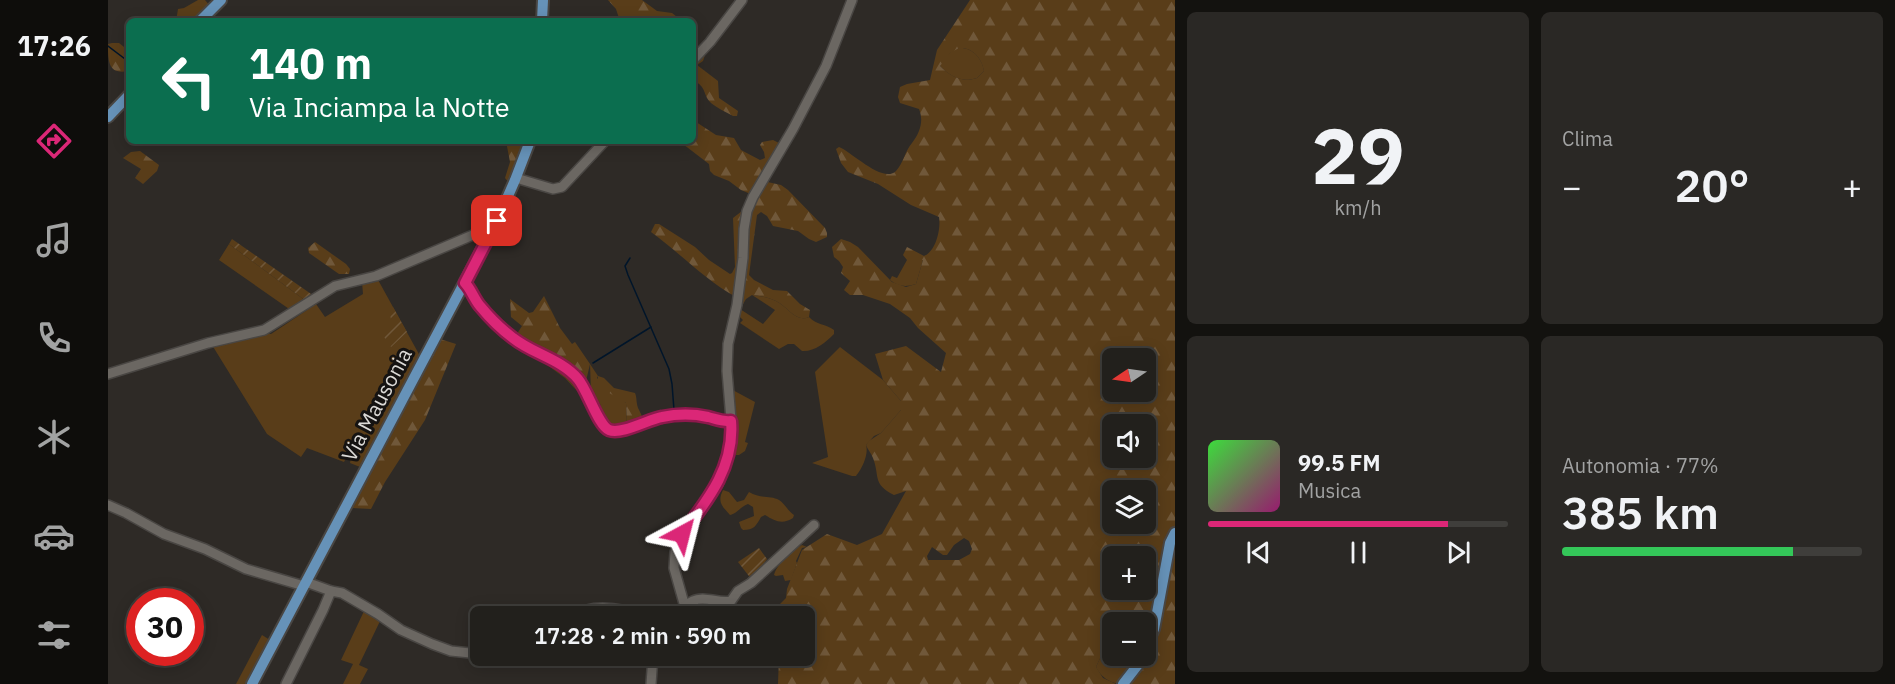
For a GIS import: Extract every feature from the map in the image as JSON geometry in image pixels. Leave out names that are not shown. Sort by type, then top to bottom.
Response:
[{"type":"main road","points":[[203,18],[220,0]]},
{"type":"main road","points":[[542,18],[543,0]]},
{"type":"main road","points":[[108,117],[126,98]]},
{"type":"main road","name":"Via Mausonia","points":[[252,684],[465,283],[516,178],[529,144]]},
{"type":"main road","points":[[1156,618],[1170,543],[1175,533]]},
{"type":"main road","points":[[1123,684],[1137,666]]},
{"type":"street","points":[[696,57],[742,0]]},
{"type":"street","points":[[685,606],[674,568],[675,552],[682,534],[718,484],[728,458],[732,432],[727,371],[728,344],[743,258],[747,211],[794,129],[826,66],[837,33],[852,0]]},
{"type":"street","points":[[516,178],[553,189],[562,188],[601,144]]},
{"type":"street","points":[[108,374],[208,343],[264,330],[335,286],[376,276],[480,232],[491,232]]},
{"type":"street","points":[[465,283],[481,308],[512,338],[557,362],[574,375],[583,386],[607,429],[620,430],[661,417],[674,416],[695,415],[731,421]]},
{"type":"street","points":[[108,505],[164,534],[205,549],[250,570],[342,593],[401,630],[432,645],[470,653]]},
{"type":"street","points":[[686,606],[698,599],[731,602],[738,591],[751,583],[814,525]]},
{"type":"street","points":[[286,684],[331,591]]},
{"type":"street","points":[[651,684],[652,666]]},
{"type":"green space","points":[[198,0],[205,0],[210,6],[198,18],[176,18],[178,9]]},
{"type":"green space","points":[[608,0],[642,0],[657,11],[672,13],[678,18],[619,18],[616,9]]},
{"type":"green space","points":[[970,0],[1175,0],[1175,528],[1168,543],[1155,612],[1102,612],[1102,656],[1096,667],[1103,678],[1116,684],[778,684],[779,666],[815,666],[815,606],[774,606],[786,598],[787,589],[802,550],[827,534],[857,545],[882,534],[906,491],[894,495],[882,487],[873,458],[866,445],[881,433],[901,410],[901,401],[883,380],[875,354],[906,346],[941,372],[946,353],[910,318],[890,304],[863,295],[850,295],[844,290],[850,281],[841,273],[843,267],[834,257],[832,247],[841,239],[850,242],[858,247],[892,282],[906,287],[916,284],[923,260],[907,260],[903,255],[907,247],[924,256],[932,249],[937,239],[939,217],[911,205],[878,184],[848,172],[841,163],[836,149],[839,147],[845,150],[883,173],[890,174],[896,171],[917,135],[921,122],[919,109],[900,103],[898,97],[900,87],[930,80],[937,50]],"holes":[[[959,48],[968,49],[979,58],[984,71],[977,78],[962,79],[953,76],[940,66],[950,53]],[[964,538],[969,541],[972,549],[970,554],[959,560],[928,560],[927,556],[932,547],[943,555],[947,555],[954,545]]]},
{"type":"green space","points":[[119,43],[126,49],[126,71],[116,71],[110,65],[108,44]]},
{"type":"green space","points":[[959,48],[972,51],[981,62],[984,71],[977,78],[966,80],[957,78],[940,66],[947,55]]},
{"type":"green space","points":[[706,52],[703,61],[697,65],[718,81],[719,98],[738,111],[737,116],[733,116],[708,100],[703,88],[696,82],[696,60]]},
{"type":"green space","points":[[696,122],[716,135],[734,138],[741,150],[760,160],[765,158],[760,145],[762,142],[773,140],[783,145],[753,195],[714,175],[710,171],[709,164],[683,144],[696,144]]},
{"type":"green space","points":[[507,144],[525,144],[510,184],[505,178],[510,162]]},
{"type":"green space","points":[[140,151],[159,165],[157,171],[143,184],[135,178],[141,169],[123,158],[131,152]]},
{"type":"green space","points":[[763,181],[781,185],[788,190],[825,228],[827,233],[827,237],[816,242],[798,231],[773,226],[767,216],[761,212],[757,215],[749,275],[773,290],[787,291],[810,310],[809,317],[800,318],[776,301],[752,295],[746,299],[740,309],[744,229],[755,206],[754,198]]},
{"type":"green space","points":[[742,211],[746,211],[736,297],[714,283],[651,232],[655,224],[659,224],[695,247],[730,274],[735,267],[733,218]]},
{"type":"green space","points":[[232,239],[314,296],[306,301],[229,244]]},
{"type":"green space","points":[[315,242],[346,264],[350,269],[349,274],[339,274],[309,253],[308,248]]},
{"type":"green space","points":[[229,244],[306,301],[304,303],[300,301],[292,311],[219,260]]},
{"type":"green space","points":[[907,260],[923,260],[916,284],[903,286],[896,284],[890,280],[892,276],[897,278]]},
{"type":"green space","points":[[377,278],[420,356],[360,467],[350,463],[352,451],[350,450],[344,462],[307,448],[301,457],[267,434],[212,345],[263,333],[271,334],[316,304],[325,317],[363,294],[362,282]]},
{"type":"green space","points":[[752,295],[776,301],[800,318],[809,317],[831,328],[834,334],[823,344],[811,350],[802,351],[794,344],[788,344],[779,349],[740,323],[743,320],[738,315],[740,309],[763,324],[775,310]]},
{"type":"green space","points":[[544,296],[560,328],[572,344],[575,342],[590,364],[586,381],[579,393],[565,378],[513,340],[522,326],[511,317],[510,299],[529,313],[533,312]]},
{"type":"green space","points":[[393,307],[407,332],[391,347],[382,334],[390,325],[389,313]]},
{"type":"green space","points":[[440,339],[456,344],[425,420],[385,482],[371,509],[352,508]]},
{"type":"green space","points":[[840,347],[883,380],[901,401],[901,410],[881,433],[874,436],[866,445],[867,453],[856,476],[812,463],[828,457],[815,372]]},
{"type":"green space","points":[[590,364],[597,378],[626,403],[627,425],[618,428],[606,421],[600,404],[591,394]]},
{"type":"green space","points":[[598,376],[604,378],[614,388],[635,393],[643,422],[639,431],[634,433],[627,425],[626,403],[606,391],[598,382]]},
{"type":"green space","points":[[729,388],[755,402],[745,442],[748,443],[745,451],[739,455],[736,455],[733,449],[736,441],[735,400]]},
{"type":"green space","points":[[723,490],[729,492],[737,502],[744,500],[749,492],[781,501],[794,515],[793,518],[779,521],[765,515],[754,527],[743,530],[739,522],[754,516],[753,507],[748,504],[730,515],[721,504],[720,498]]},
{"type":"green space","points":[[1175,539],[1175,684],[1126,684],[1138,666],[1156,666],[1157,630]]},
{"type":"green space","points":[[802,545],[807,547],[802,548],[791,580],[785,581],[783,575],[774,575],[785,558]]},
{"type":"green space","points":[[759,548],[767,559],[752,580],[738,562]]},
{"type":"green space","points":[[365,609],[381,619],[359,665],[368,669],[360,684],[343,684],[353,664],[341,660]]},
{"type":"green space","points":[[262,635],[270,640],[247,684],[236,684]]},
{"type":"green space","points":[[1101,656],[1102,666],[1133,666],[1120,684],[1109,681],[1096,667]]},
{"type":"waterway","points":[[108,46],[126,60]]},
{"type":"waterway","points":[[630,258],[625,266],[669,369],[674,410]]},
{"type":"waterway","points":[[593,363],[651,327]]},
{"type":"route","points":[[497,221],[465,283],[481,308],[512,338],[557,362],[574,375],[588,393],[600,420],[607,429],[620,430],[661,417],[674,416],[695,415],[731,421],[732,432],[728,458],[718,484],[682,534]]}]
